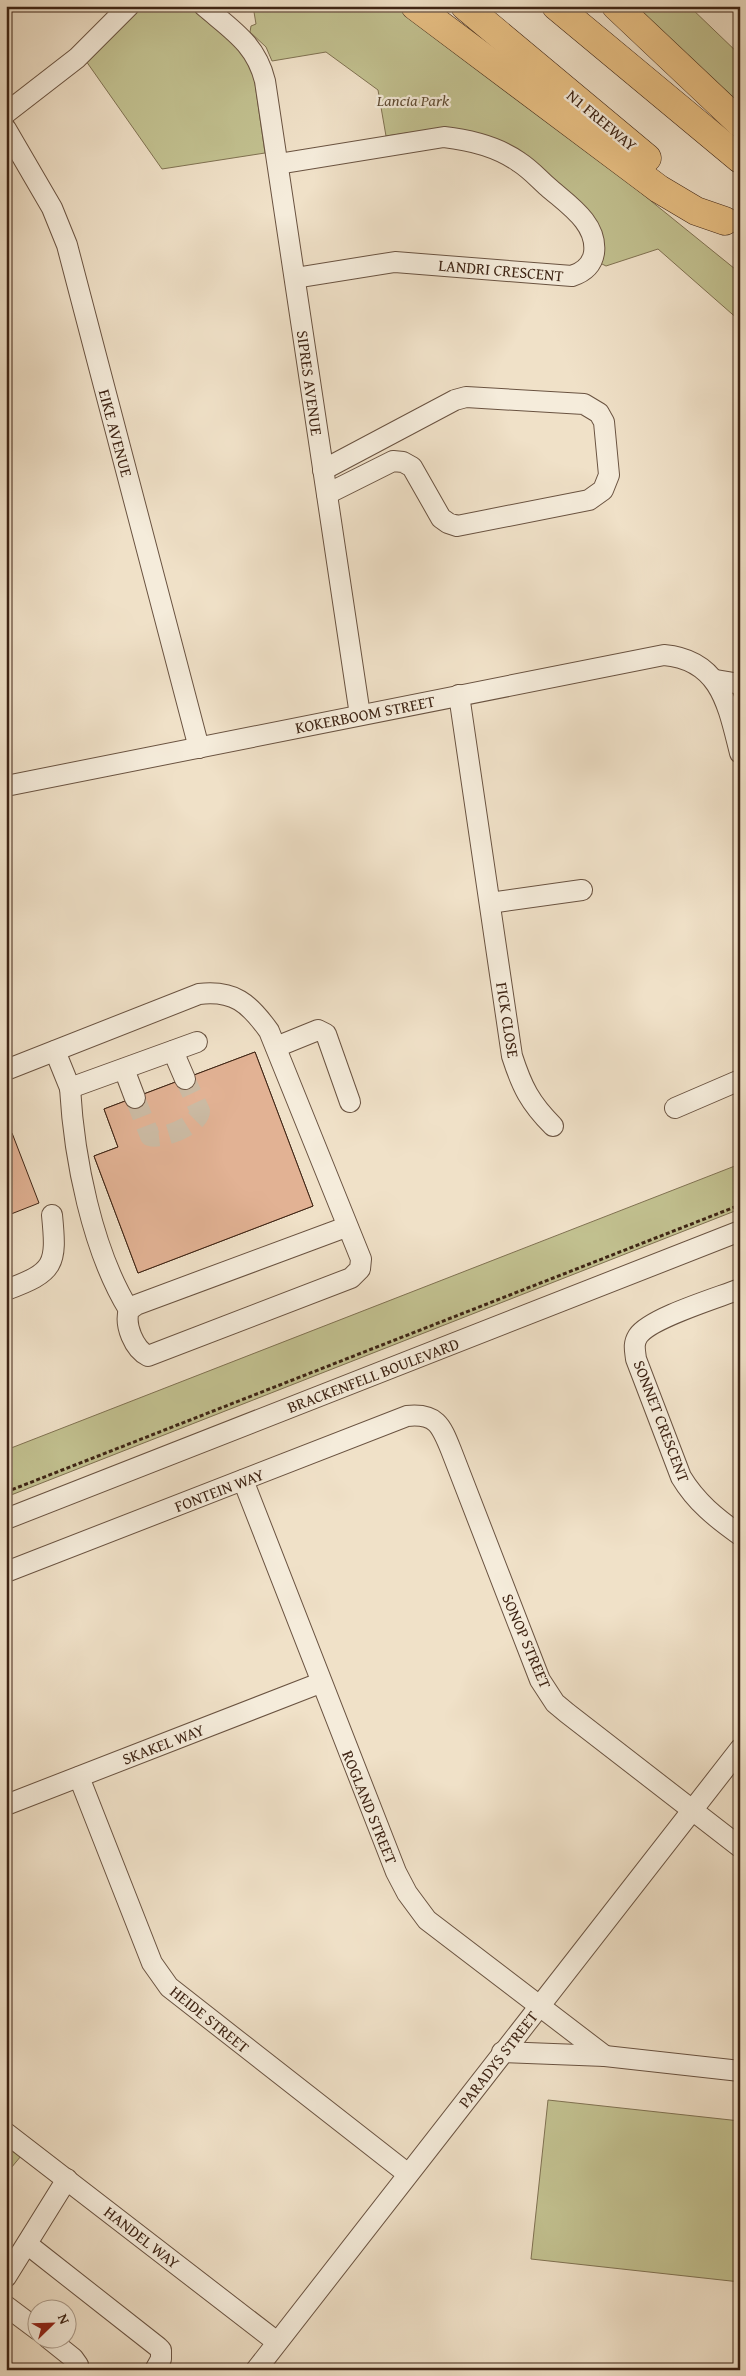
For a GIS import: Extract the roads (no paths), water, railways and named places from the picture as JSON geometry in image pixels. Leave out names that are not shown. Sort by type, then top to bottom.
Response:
[{"type":"highway","points":[[416,6],[664,193],[696,211],[732,227]]},
{"type":"highway","name":"N1 FREEWAY","points":[[465,6],[732,227]]},
{"type":"highway","points":[[556,6],[740,159]]},
{"type":"highway","points":[[616,6],[740,122]]},
{"type":"street","points":[[6,113],[77,58],[129,6]]},
{"type":"street","name":"SIPRES AVENUE","points":[[204,6],[255,52],[266,81],[360,715]]},
{"type":"street","name":"EIKE AVENUE","points":[[6,129],[52,208],[67,245],[199,748]]},
{"type":"street","name":"LANDRI CRESCENT","points":[[278,164],[444,137],[466,139],[519,162],[582,218],[592,231],[594,240],[594,257],[590,264],[584,271],[572,276],[395,262],[294,278]]},
{"type":"street","points":[[323,470],[455,400],[466,397],[584,404],[599,413],[606,432],[609,475],[602,490],[589,500],[457,526],[441,518],[412,468],[403,462],[393,461],[327,494]]},
{"type":"street","name":"KOKERBOOM STREET","points":[[6,785],[664,655],[690,660],[716,680]]},
{"type":"street","points":[[740,684],[716,680],[740,753]]},
{"type":"street","name":"FICK CLOSE","points":[[459,696],[512,1056],[521,1085],[531,1102],[553,1126]]},
{"type":"street","points":[[490,903],[582,890]]},
{"type":"street","points":[[6,1070],[186,998],[212,993],[228,994],[243,1002],[257,1014],[269,1030],[361,1264],[351,1278],[168,1350],[148,1356],[142,1353],[127,1324],[129,1310],[113,1284],[82,1185],[70,1088],[55,1051]]},
{"type":"street","points":[[276,1047],[318,1030],[322,1031],[326,1034],[350,1102]]},
{"type":"street","points":[[70,1088],[197,1042]]},
{"type":"street","points":[[173,1051],[185,1079]]},
{"type":"street","points":[[124,1069],[135,1098]]},
{"type":"street","points":[[675,1108],[740,1080]]},
{"type":"street","points":[[6,1290],[33,1280],[44,1272],[53,1259],[55,1249],[52,1215]]},
{"type":"street","points":[[129,1310],[346,1226]]},
{"type":"street","name":"BRACKENFELL BOULEVARD","points":[[6,1519],[740,1231]]},
{"type":"street","name":"SONNET CRESCENT","points":[[740,1289],[651,1324],[638,1337],[634,1346],[636,1359],[681,1477],[691,1494],[702,1506],[740,1536]]},
{"type":"street","name":"FONTEIN WAY","points":[[6,1572],[407,1416],[421,1415],[432,1418]]},
{"type":"street","name":"SONOP STREET","points":[[432,1418],[440,1425],[451,1450],[540,1680],[549,1694],[567,1713],[740,1847]]},
{"type":"street","name":"ROGLAND STREET","points":[[243,1480],[320,1682],[396,1872],[416,1908],[427,1920],[541,2005],[605,2056]]},
{"type":"street","name":"SKAKEL WAY","points":[[6,1805],[320,1682]]},
{"type":"street","name":"PARADYS STREET","points":[[256,2370],[740,1749]]},
{"type":"street","name":"HEIDE STREET","points":[[79,1777],[152,1963],[169,1987],[408,2174]]},
{"type":"street","points":[[502,2052],[605,2056],[740,2071]]},
{"type":"street","name":"HANDEL WAY","points":[[6,2133],[278,2342]]},
{"type":"street","points":[[6,2278],[67,2180]]},
{"type":"street","points":[[27,2244],[158,2347],[161,2350],[161,2359],[155,2370]]},
{"type":"street","points":[[6,2306],[28,2322]]},
{"type":"street","points":[[60,2348],[73,2358],[78,2365],[77,2370]]},
{"type":"tunnel","points":[[135,1098],[150,1136],[156,1137],[171,1134],[194,1121],[200,1111],[185,1079]]},
{"type":"park label","name":"Lancia Park","points":[[413,100]]}]
